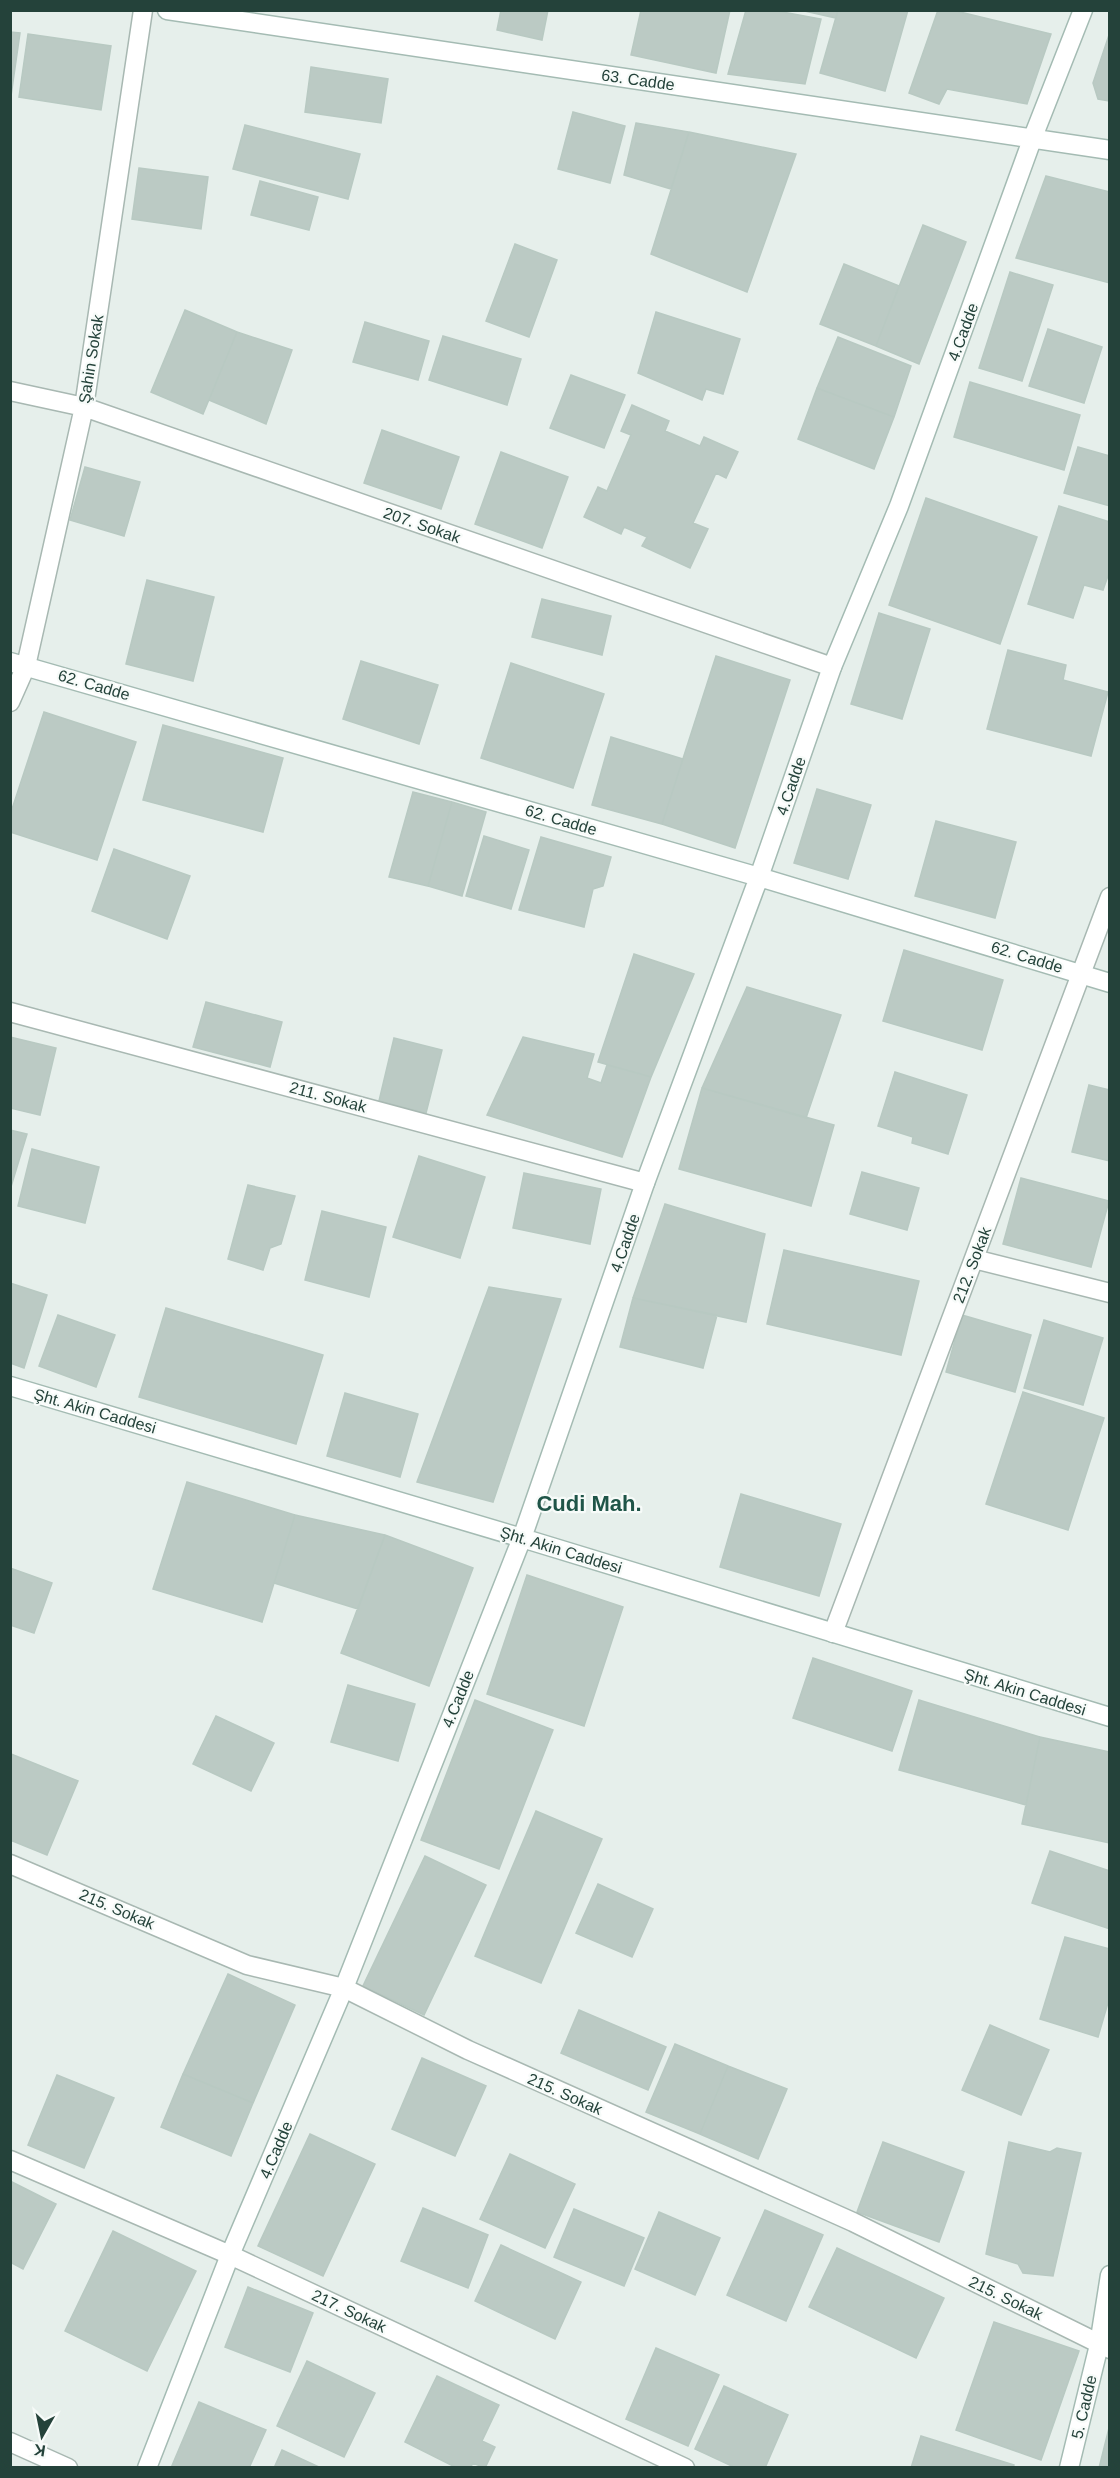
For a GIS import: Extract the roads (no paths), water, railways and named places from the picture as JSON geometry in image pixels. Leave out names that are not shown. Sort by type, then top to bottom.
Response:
[{"type":"street","name":"Şahin Sokak","points":[[10,702],[84,407],[143,10]]},
{"type":"street","name":"63. Cadde","points":[[166,10],[1110,150]]},
{"type":"street","name":"4.Cadde","points":[[147,2468],[230,2255],[344,1988],[522,1538],[645,1183],[759,877],[832,667],[899,506],[1033,137],[1083,10]]},
{"type":"street","name":"207. Sokak","points":[[10,391],[84,407],[832,667]]},
{"type":"street","name":"62. Cadde","points":[[18,664],[759,877],[1110,983]]},
{"type":"street","name":"212. Sokak","points":[[833,1633],[1110,897]]},
{"type":"street","name":"211. Sokak","points":[[10,1012],[645,1183]]},
{"type":"street","points":[[974,1259],[1110,1293]]},
{"type":"street","name":"Şht. Akin Caddesi","points":[[10,1386],[522,1538],[1110,1718]]},
{"type":"street","name":"215. Sokak","points":[[10,1864],[246,1965],[344,1988],[468,2050],[853,2222],[1104,2347]]},
{"type":"street","name":"217. Sokak","points":[[10,2160],[230,2255],[685,2468]]},
{"type":"street","name":"5. Cadde","points":[[1069,2468],[1104,2347],[1110,2275]]},
{"type":"street","points":[[10,2442],[68,2468]]},
{"type":"district","name":"Cudi Mah.","points":[[589,1503]]}]
